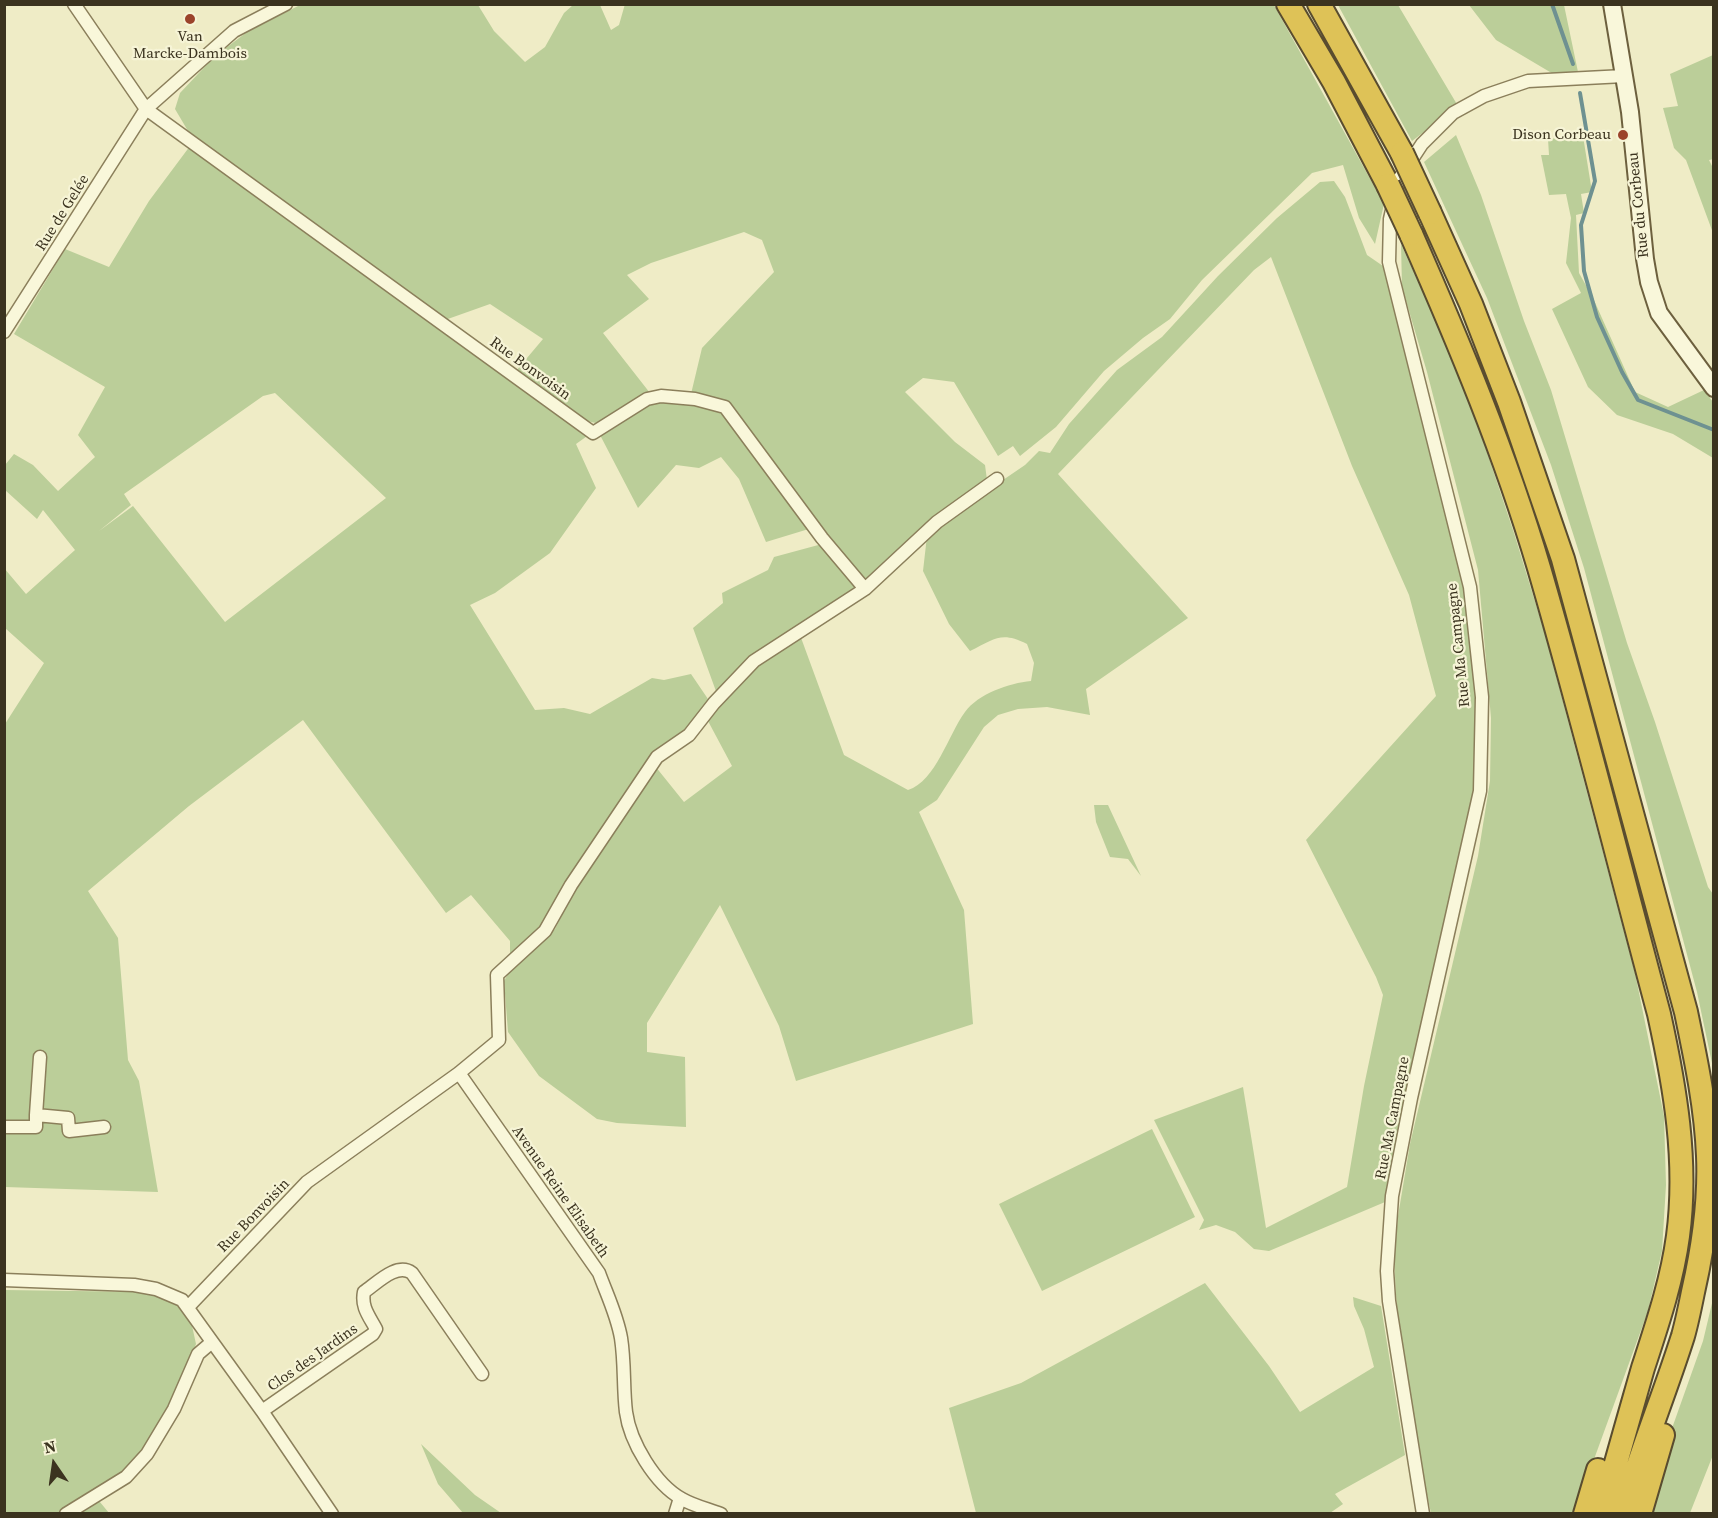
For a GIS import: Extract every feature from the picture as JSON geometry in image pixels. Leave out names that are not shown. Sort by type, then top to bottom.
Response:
[{"type":"highway","points":[[1288,4],[1334,82],[1388,184],[1446,312],[1485,411],[1538,567],[1659,1014],[1671,1069],[1679,1114],[1681,1148],[1678,1235],[1669,1284],[1618,1450],[1602,1514]]},
{"type":"highway","points":[[1319,4],[1402,153],[1430,213],[1471,304],[1538,482],[1559,548],[1686,1012],[1698,1067],[1708,1157],[1706,1223],[1683,1335],[1637,1464],[1623,1514]]},
{"type":"highway","points":[[1640,1514],[1650,1474],[1693,1342],[1696,1280]]},
{"type":"highway","points":[[1585,1514],[1599,1468],[1618,1450]]},
{"type":"street","points":[[74,4],[146,109]]},
{"type":"street","name":"Rue de Gelée","points":[[4,332],[146,109],[234,31],[286,4]]},
{"type":"street","name":"Rue du Corbeau","points":[[1612,4],[1630,112],[1649,282],[1659,313],[1713,388]]},
{"type":"street","name":"Rue Ma Campagne","points":[[1423,1514],[1389,1301],[1387,1271],[1392,1196],[1411,1098],[1480,791],[1482,697],[1470,587],[1389,262],[1390,219],[1399,179],[1422,144],[1453,113],[1484,96],[1528,81],[1624,76]]},
{"type":"street","name":"Rue Bonvoisin","points":[[146,109],[593,433],[647,399],[661,396],[695,399],[725,407],[822,538],[865,589],[754,661],[714,703],[689,735],[657,757],[571,885],[545,931],[497,975],[499,1040],[459,1074],[307,1182],[188,1307]]},
{"type":"street","points":[[865,589],[937,522],[997,479]]},
{"type":"street","points":[[4,1126],[36,1127],[40,1057]]},
{"type":"street","name":"Avenue Reine Elisabeth","points":[[459,1074],[599,1273],[613,1307],[620,1337],[626,1412],[630,1432],[641,1456],[656,1475],[680,1498],[721,1514]]},
{"type":"street","points":[[36,1115],[68,1118],[69,1131],[104,1127]]},
{"type":"street","name":"Clos des Jardins","points":[[262,1411],[373,1335],[376,1329],[364,1308],[364,1292],[401,1269],[407,1269],[412,1273],[482,1374]]},
{"type":"street","points":[[4,1280],[145,1287],[182,1300],[332,1514]]},
{"type":"street","points":[[66,1514],[126,1477],[147,1454],[174,1409],[198,1354],[212,1342]]},
{"type":"street","points":[[675,1514],[680,1498]]},
{"type":"green space","points":[[625,4],[1274,5],[1384,204],[1375,244],[1359,218],[1343,165],[1312,173],[1202,280],[1170,319],[1104,371],[1056,427],[1020,456],[1013,446],[998,456],[954,382],[923,378],[905,392],[955,442],[985,465],[987,480],[918,532],[865,583],[829,540],[725,403],[691,394],[702,348],[774,272],[762,240],[744,232],[651,263],[627,275],[649,299],[603,333],[650,393],[600,424],[587,421],[516,371],[543,339],[490,304],[445,320],[188,131],[175,109],[180,93],[214,57],[247,32],[300,5],[478,5],[494,31],[525,62],[545,47],[564,13],[573,5],[600,5],[611,30],[619,25]]},
{"type":"green space","points":[[1338,5],[1398,5],[1458,106],[1412,141]]},
{"type":"green space","points":[[1469,5],[1564,5],[1578,72],[1555,75],[1496,40]]},
{"type":"green space","points":[[1713,55],[1714,159],[1709,160],[1713,168],[1713,233],[1686,160],[1674,148],[1663,108],[1678,106],[1670,74]]},
{"type":"green space","points":[[1456,135],[1481,195],[1524,321],[1551,390],[1627,643],[1708,887],[1713,894],[1713,1068],[1697,992],[1584,568],[1551,465],[1487,298],[1424,162]]},
{"type":"green space","points":[[1583,136],[1592,192],[1581,194],[1584,213],[1576,215],[1579,273],[1593,298],[1635,392],[1668,407],[1704,390],[1713,402],[1713,458],[1673,434],[1617,415],[1588,387],[1552,309],[1581,293],[1566,263],[1571,218],[1566,194],[1549,195],[1541,155],[1549,155],[1548,139]]},
{"type":"green space","points":[[190,146],[590,434],[576,444],[596,488],[550,553],[495,593],[470,605],[535,710],[564,708],[590,714],[652,678],[664,680],[691,674],[708,699],[707,709],[692,727],[662,747],[545,925],[510,957],[510,941],[471,895],[446,913],[303,720],[189,806],[88,891],[118,938],[128,1060],[139,1081],[158,1192],[5,1187],[5,724],[44,663],[5,628],[4,568],[26,594],[75,550],[43,510],[37,519],[5,490],[5,465],[14,454],[33,465],[58,491],[95,457],[78,435],[105,387],[14,334],[65,249],[109,267],[149,201]],"holes":[[[275,393],[386,498],[225,622],[133,506],[99,531],[131,505],[124,494],[263,396]]]},
{"type":"green space","points":[[1334,181],[1345,197],[1367,255],[1383,266],[1461,560],[1480,705],[1473,799],[1405,1100],[1385,1202],[1269,1251],[1254,1249],[1235,1232],[1216,1225],[1199,1230],[1204,1220],[1154,1120],[1243,1087],[1266,1228],[1347,1187],[1364,1086],[1383,995],[1306,840],[1436,696],[1409,595],[1352,466],[1271,257],[1254,270],[1058,474],[1188,618],[1086,689],[1090,715],[1047,707],[1018,709],[998,715],[984,727],[937,800],[919,812],[964,910],[973,1024],[796,1081],[779,1026],[720,905],[647,1023],[647,1052],[685,1057],[686,1127],[617,1123],[597,1119],[539,1076],[508,1032],[504,981],[513,965],[555,929],[577,885],[655,766],[684,802],[732,766],[708,721],[761,660],[800,635],[844,755],[908,790],[918,785],[934,767],[965,712],[978,700],[995,690],[1031,681],[1034,663],[1027,644],[1011,638],[998,638],[970,651],[949,624],[923,571],[927,536],[940,523],[1025,465],[1039,451],[1050,453],[1069,424],[1117,370],[1162,337],[1218,276],[1277,218],[1320,182]]},
{"type":"green space","points":[[1401,244],[1441,332],[1482,437],[1545,634],[1635,973],[1664,1116],[1666,1185],[1662,1251],[1648,1311],[1585,1484],[1577,1513],[1431,1513],[1423,1477],[1397,1312],[1394,1259],[1398,1216],[1410,1144],[1478,856],[1490,781],[1491,718],[1478,570],[1427,372],[1402,287]]},
{"type":"green space","points":[[661,399],[697,402],[725,411],[812,528],[766,542],[739,479],[721,457],[699,468],[676,465],[638,508],[600,435],[642,407]]},
{"type":"green space","points":[[822,544],[860,587],[717,694],[693,628],[723,603],[722,593],[768,570],[774,557]]},
{"type":"green space","points":[[1094,805],[1108,805],[1141,876],[1128,859],[1110,857],[1096,822]]},
{"type":"green space","points":[[1152,1129],[1195,1217],[1042,1291],[999,1204]]},
{"type":"green space","points":[[1205,1283],[1269,1366],[1300,1412],[1374,1367],[1353,1297],[1381,1306],[1405,1455],[1335,1494],[1343,1504],[1330,1513],[976,1513],[949,1408],[1021,1383]]},
{"type":"green space","points":[[5,1290],[146,1292],[174,1302],[191,1321],[196,1344],[169,1414],[134,1462],[95,1496],[109,1513],[5,1514]]},
{"type":"green space","points":[[1713,1299],[1713,1455],[1690,1513],[1649,1514],[1660,1462],[1703,1341]]},
{"type":"green space","points":[[421,1444],[475,1495],[501,1513],[463,1513],[438,1484]]},
{"type":"waterway","points":[[1552,4],[1573,64]]},
{"type":"waterway","points":[[1580,93],[1595,181],[1581,225],[1584,271],[1597,317],[1622,372],[1638,400],[1714,430]]},
{"type":"place","name":"Van Marcke-Dambois","points":[[190,19]]},
{"type":"place","name":"Dison Corbeau","points":[[1623,135]]}]
